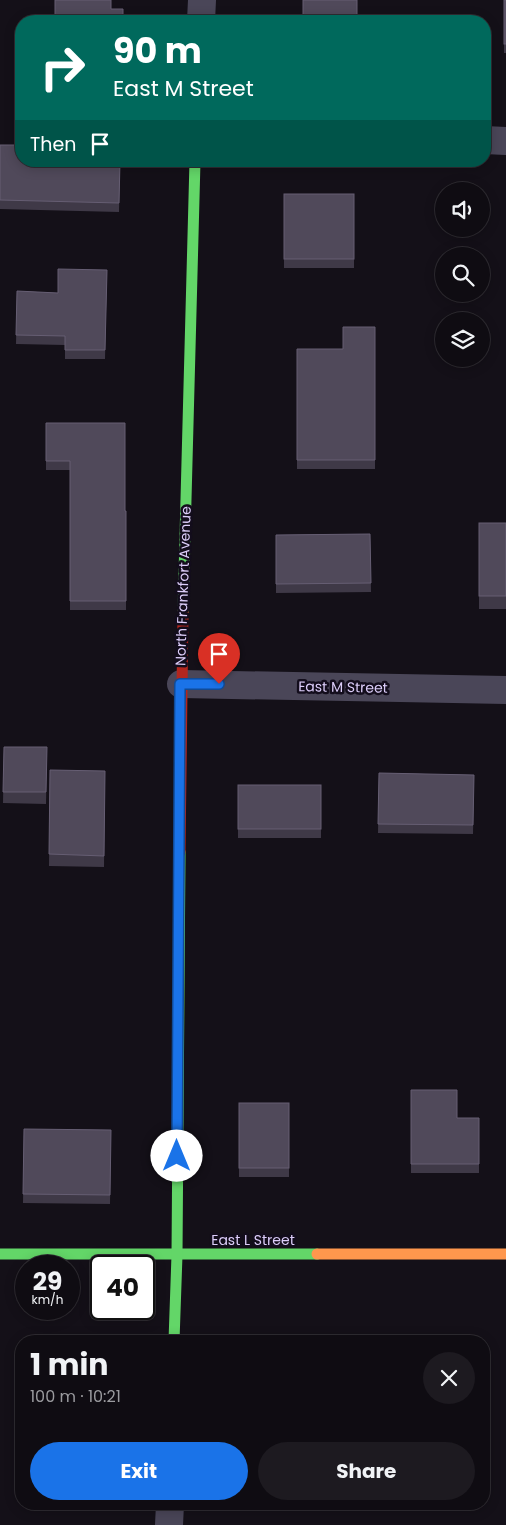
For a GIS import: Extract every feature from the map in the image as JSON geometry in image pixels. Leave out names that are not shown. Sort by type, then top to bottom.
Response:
[{"type":"street","points":[[201,15],[202,0]]},
{"type":"street","points":[[491,140],[506,141]]},
{"type":"street","name":"North Frankfort Avenue","points":[[174,1335],[177,1255],[180,684],[195,167]]},
{"type":"street","name":"East M Street","points":[[180,684],[506,690]]},
{"type":"street","name":"East L Street","points":[[0,1254],[506,1254]]},
{"type":"street","points":[[169,1525],[170,1510]]},
{"type":"building","points":[[55,0],[111,0],[111,9],[123,9],[123,15],[55,15]]},
{"type":"building","points":[[303,0],[357,0],[357,15],[303,15]]},
{"type":"building","points":[[504,0],[506,0],[506,44],[504,44]]},
{"type":"building","points":[[0,145],[15,145],[15,167],[120,167],[119,203],[0,200]]},
{"type":"building","points":[[284,194],[354,194],[354,259],[284,259]]},
{"type":"building","points":[[58,269],[107,270],[105,350],[65,350],[65,336],[16,335],[17,291],[58,293]]},
{"type":"building","points":[[343,327],[375,327],[375,460],[297,460],[297,349],[343,349]]},
{"type":"building","points":[[46,423],[125,423],[126,601],[70,601],[70,461],[46,461]]},
{"type":"building","points":[[479,523],[506,523],[506,596],[479,596]]},
{"type":"building","points":[[370,534],[371,583],[276,584],[276,535]]},
{"type":"building","points":[[4,747],[47,747],[46,792],[3,792]]},
{"type":"building","points":[[50,770],[105,771],[104,856],[49,854]]},
{"type":"building","points":[[379,773],[474,775],[473,825],[378,824]]},
{"type":"building","points":[[238,785],[321,785],[321,829],[238,829]]},
{"type":"building","points":[[411,1090],[457,1090],[457,1118],[479,1118],[479,1164],[411,1164]]},
{"type":"building","points":[[239,1103],[289,1103],[289,1168],[239,1168]]},
{"type":"building","points":[[24,1129],[111,1130],[110,1195],[23,1194]]},
{"type":"traffic: fast","points":[[183,612],[195,167]]},
{"type":"traffic: fast","points":[[174,1335],[177,1255],[180,852]]},
{"type":"traffic: fast","points":[[0,1254],[317,1254]]},
{"type":"traffic: slow","points":[[317,1254],[506,1254]]},
{"type":"traffic: jam","points":[[180,852],[183,612]]},
{"type":"route","points":[[177,1156],[180,684],[219,684]]}]
